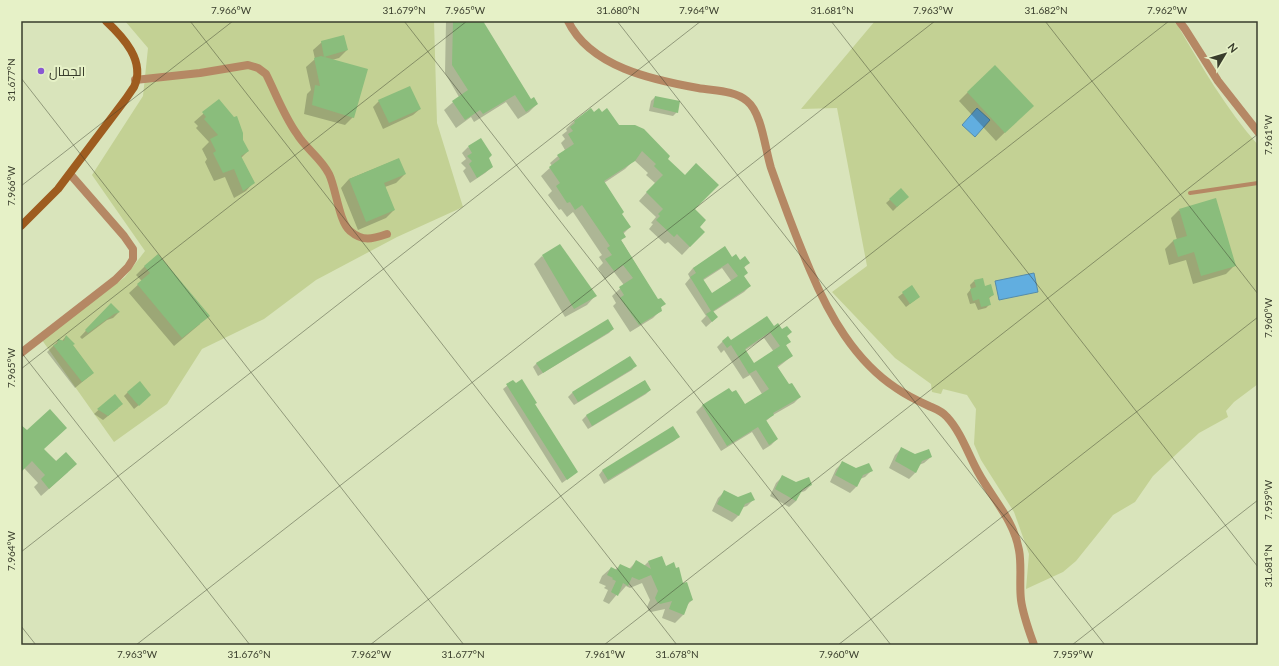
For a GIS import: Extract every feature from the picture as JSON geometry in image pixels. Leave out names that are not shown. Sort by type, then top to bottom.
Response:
[{"type":"street","points":[[21,226],[58,189],[126,100],[134,86],[136,61],[129,46],[106,21]]},
{"type":"street","points":[[568,21],[576,35],[591,49],[616,66],[633,73],[697,88],[724,92],[738,96],[748,102],[756,114],[770,165],[811,272],[827,306],[843,333],[872,369],[896,388],[940,411],[948,418],[957,430],[980,474],[1016,534],[1020,551],[1021,600],[1034,645]]},
{"type":"street","points":[[1179,21],[1218,81],[1258,132]]},
{"type":"street","points":[[135,80],[200,73],[248,64],[258,68],[266,74],[297,134],[323,164],[330,176],[343,219],[348,230],[356,236],[367,239],[372,239],[387,234]]},
{"type":"street","points":[[21,353],[115,280],[134,259],[133,249],[124,236],[70,174]]},
{"type":"lane","points":[[1190,193],[1258,183]]},
{"type":"green space","points":[[125,21],[434,21],[437,123],[463,207],[397,237],[316,280],[264,319],[202,349],[167,404],[114,442],[42,340],[125,277],[145,251],[92,175],[143,96],[148,48]]},
{"type":"green space","points":[[875,21],[1173,21],[1178,26],[1205,72],[1235,117],[1258,145],[1258,384],[1234,402],[1226,411],[1228,417],[1199,433],[1153,476],[1135,502],[1113,515],[1076,561],[1063,572],[1026,589],[1029,554],[1014,512],[981,460],[974,444],[976,409],[967,395],[943,389],[941,394],[932,392],[931,384],[895,358],[832,292],[867,266],[837,108],[801,109]]},
{"type":"water","points":[[977,108],[990,120],[975,137],[962,125]]},
{"type":"water","points":[[1034,273],[1038,292],[999,300],[995,281]]},
{"type":"building","points":[[453,21],[483,21],[531,99],[534,97],[538,104],[526,112],[515,95],[483,114],[480,110],[465,120],[452,101],[468,90],[452,65]]},
{"type":"building","points":[[344,35],[348,50],[324,57],[321,41]]},
{"type":"building","points":[[321,56],[368,69],[354,118],[312,105],[315,85],[320,86],[314,58]]},
{"type":"building","points":[[995,65],[1034,106],[1005,133],[967,92]]},
{"type":"building","points":[[410,86],[421,109],[389,123],[378,100]]},
{"type":"building","points":[[655,96],[680,101],[678,113],[653,107]]},
{"type":"building","points":[[219,99],[234,117],[237,116],[243,133],[243,140],[249,151],[241,156],[255,183],[243,191],[234,169],[223,173],[213,153],[216,151],[210,139],[218,135],[204,119],[206,117],[202,112]]},
{"type":"building","points":[[591,108],[594,112],[599,108],[602,112],[607,108],[619,125],[635,125],[644,129],[670,156],[668,159],[685,175],[696,163],[719,185],[695,209],[706,220],[700,227],[705,232],[690,247],[677,234],[674,237],[656,220],[660,216],[658,214],[663,209],[646,192],[663,175],[654,166],[656,164],[642,151],[635,161],[604,181],[624,212],[622,214],[631,227],[623,232],[626,237],[621,240],[658,299],[661,298],[666,304],[661,307],[662,311],[639,325],[620,298],[624,295],[619,287],[633,278],[623,265],[614,271],[605,259],[612,255],[607,248],[610,246],[582,205],[575,210],[570,202],[567,203],[556,186],[560,183],[549,167],[560,159],[557,155],[574,144],[568,134],[573,131],[570,127],[575,123],[574,121]]},
{"type":"building","points":[[481,138],[492,155],[489,158],[493,167],[477,178],[469,164],[472,161],[467,156],[472,153],[468,146]]},
{"type":"building","points":[[399,158],[406,174],[384,183],[395,210],[366,222],[349,179]]},
{"type":"building","points":[[901,188],[909,197],[897,207],[889,199]]},
{"type":"building","points":[[1216,198],[1236,266],[1201,276],[1194,252],[1178,257],[1173,240],[1187,236],[1179,209]]},
{"type":"building","points":[[560,244],[597,296],[574,309],[542,255]]},
{"type":"building","points":[[725,246],[732,257],[736,254],[740,260],[745,256],[750,263],[744,267],[748,273],[744,276],[751,286],[713,311],[718,317],[712,322],[706,314],[711,311],[690,277],[696,273],[693,268]],"holes":[[[728,263],[738,276],[712,293],[703,279]]]},
{"type":"building","points":[[158,254],[210,316],[182,338],[137,284],[150,273],[144,266]]},
{"type":"building","points":[[983,278],[985,286],[991,284],[994,295],[989,297],[991,305],[981,307],[979,299],[973,301],[970,289],[976,287],[974,280]]},
{"type":"building","points":[[912,285],[920,297],[910,304],[902,292]]},
{"type":"building","points":[[111,303],[120,312],[114,314],[88,333],[85,330]]},
{"type":"building","points":[[767,316],[774,326],[778,323],[782,329],[787,326],[792,332],[787,336],[791,342],[786,345],[793,356],[777,366],[789,384],[792,383],[801,397],[773,413],[774,415],[766,420],[778,439],[769,445],[758,427],[727,446],[702,405],[729,388],[732,392],[736,390],[745,404],[769,389],[756,370],[749,374],[731,345],[727,348],[722,341],[728,336],[731,340]],"holes":[[[770,332],[780,346],[754,363],[745,349]]]},
{"type":"building","points":[[608,319],[614,329],[543,373],[536,363]]},
{"type":"building","points":[[66,335],[75,344],[73,345],[94,373],[82,382],[53,345],[57,344],[58,339],[64,341]]},
{"type":"building","points":[[630,356],[637,366],[578,402],[572,392]]},
{"type":"building","points":[[522,379],[537,403],[535,404],[578,472],[567,480],[506,384],[513,380],[516,383]]},
{"type":"building","points":[[645,380],[651,390],[592,426],[586,415]]},
{"type":"building","points":[[140,381],[151,395],[139,406],[127,392]]},
{"type":"building","points":[[115,394],[123,404],[108,416],[97,409]]},
{"type":"building","points":[[50,409],[67,428],[44,449],[56,461],[66,452],[77,464],[49,489],[41,479],[45,475],[32,461],[21,472],[21,425],[27,430]]},
{"type":"building","points":[[673,426],[680,437],[608,480],[602,470]]},
{"type":"building","points":[[901,447],[915,454],[929,449],[932,457],[922,461],[916,473],[895,461]]},
{"type":"building","points":[[842,461],[856,468],[869,463],[873,471],[863,475],[857,487],[835,475]]},
{"type":"building","points":[[782,475],[796,482],[809,477],[812,485],[803,489],[796,501],[775,489]]},
{"type":"building","points":[[724,490],[738,497],[751,492],[755,500],[745,504],[739,516],[717,504]]},
{"type":"building","points":[[662,556],[666,566],[674,562],[676,568],[679,567],[683,583],[687,582],[693,600],[689,602],[684,615],[669,609],[672,601],[660,604],[657,602],[655,598],[658,591],[651,575],[639,580],[632,577],[628,586],[623,583],[618,596],[611,592],[616,581],[607,575],[611,567],[617,570],[620,564],[631,569],[636,560],[651,569],[648,561]]},
{"type":"place","name":"الجمال","points":[[41,71]]}]
